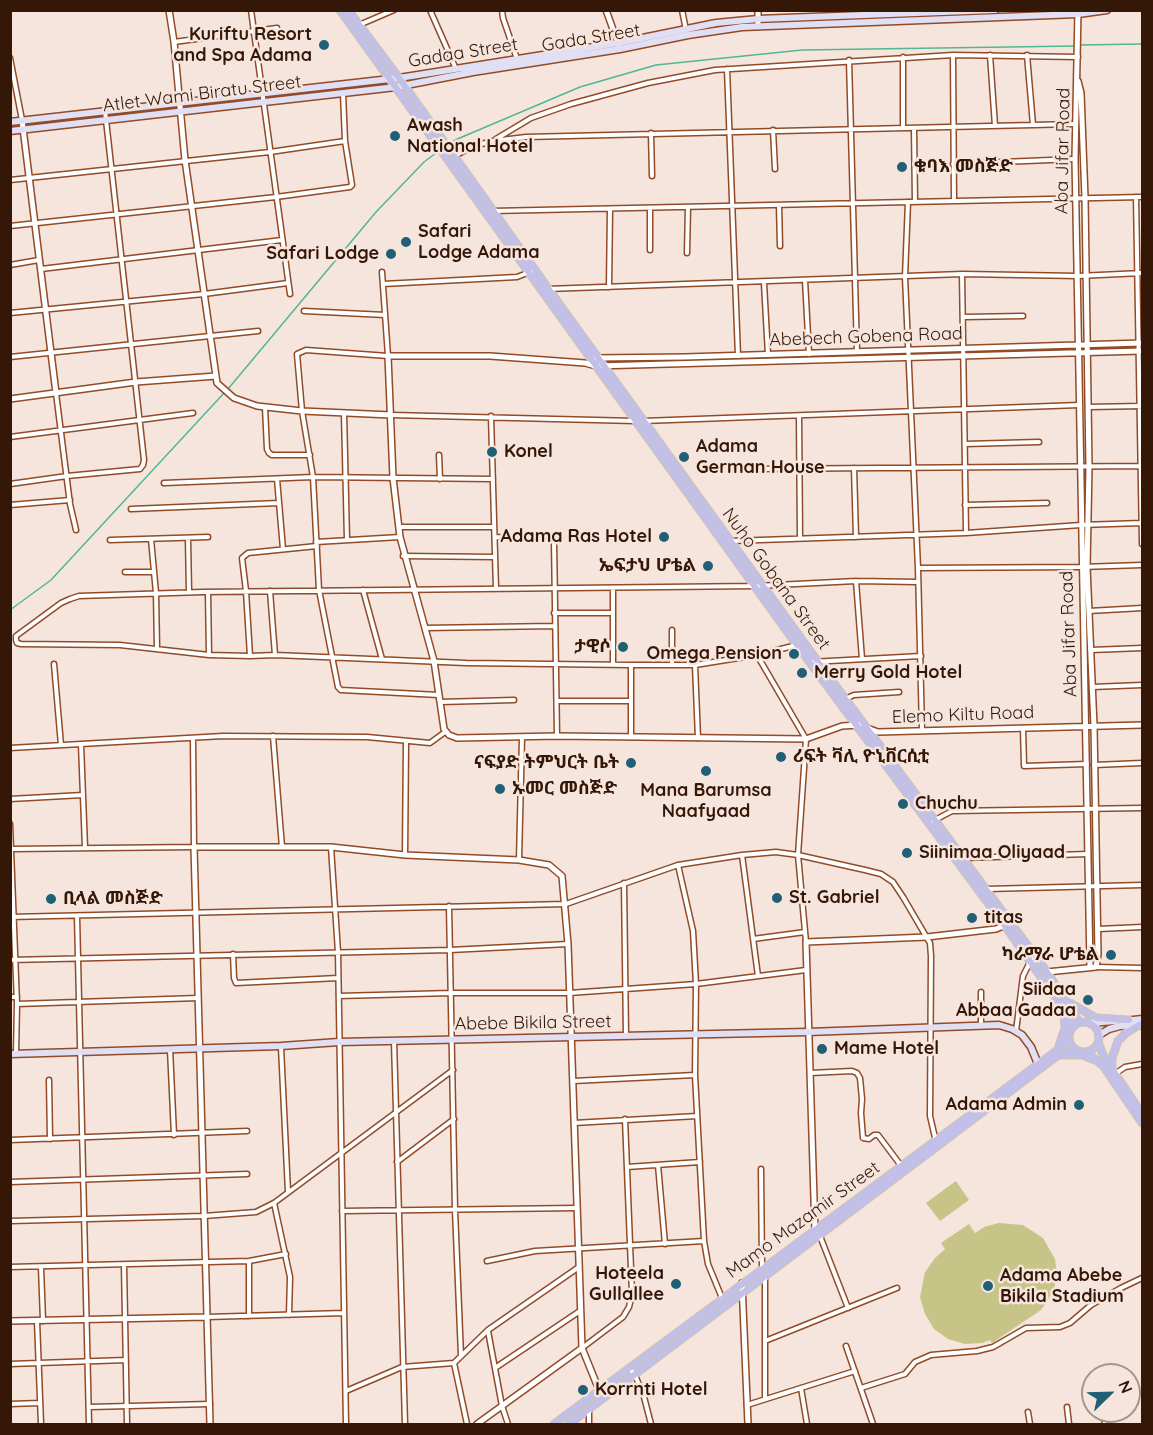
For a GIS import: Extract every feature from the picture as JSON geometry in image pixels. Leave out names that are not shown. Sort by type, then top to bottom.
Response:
[{"type":"main road","points":[[340,10],[391,79],[400,86]]},
{"type":"main road","points":[[348,10],[399,78],[400,86]]},
{"type":"main road","name":"Gadaa Street","points":[[391,79],[619,46],[687,31],[758,22],[995,10]]},
{"type":"main road","points":[[758,22],[1107,10]]},
{"type":"main road","name":"Gada Street","points":[[400,86],[619,46]]},
{"type":"main road","name":"Atlet Wami Biratu Street","points":[[10,131],[106,120],[262,94],[391,79]]},
{"type":"main road","name":"Atlet Wami Biratu Street","points":[[10,122],[105,111],[263,102],[400,86]]},
{"type":"main road","name":"Nuho Gobana Street","points":[[400,86],[489,212],[532,271],[549,289],[604,366],[797,645],[845,699],[861,726]]},
{"type":"main road","name":"Nuho Gobana Street","points":[[532,271],[541,290],[596,366],[731,541],[814,662],[1008,925],[1033,960],[1072,1026]]},
{"type":"main road","name":"Nuho Gobana Street","points":[[932,821],[986,889],[1008,925]]},
{"type":"main road","name":"Nuho Gobana Street","points":[[1033,960],[1047,972],[1079,1022]]},
{"type":"main road","points":[[1067,1001],[1096,1018],[1141,1023]]},
{"type":"main road","points":[[1063,1009],[1065,1028],[1057,1053],[1082,1055],[1102,1063]]},
{"type":"main road","points":[[1129,1020],[1079,1022],[1072,1026],[1068,1039],[1074,1049],[1087,1052],[1092,1050],[1098,1038],[1109,1029],[1141,1023]]},
{"type":"main road","points":[[1090,1023],[1096,1028],[1101,1052],[1142,1118]]},
{"type":"main road","points":[[1114,1072],[1113,1050],[1126,1033],[1141,1023]]},
{"type":"main road","name":"Abebe Bikila Street","points":[[13,1054],[200,1049],[339,1042],[808,1032],[999,1025],[1016,1031]]},
{"type":"main road","points":[[1016,1031],[1022,1035],[1038,1064]]},
{"type":"main road","name":"Mamo Mazamir Street","points":[[569,1425],[742,1293],[763,1273],[817,1235],[1057,1053],[1068,1039]]},
{"type":"main road","name":"Mamo Mazamir Street","points":[[1033,1071],[1038,1064],[1057,1053],[1074,1049]]},
{"type":"main road","points":[[1087,1052],[1102,1063],[1142,1118]]},
{"type":"main road","name":"Mamo Mazamir Street","points":[[554,1425],[742,1283],[763,1273]]},
{"type":"street","points":[[169,10],[185,160],[217,383],[234,398],[266,407],[302,411],[640,421],[1080,405]]},
{"type":"street","points":[[251,10],[290,294]]},
{"type":"street","points":[[359,25],[394,10]]},
{"type":"street","points":[[430,10],[456,69]]},
{"type":"street","points":[[502,10],[502,18],[517,59]]},
{"type":"street","points":[[606,10],[619,46]]},
{"type":"street","points":[[682,10],[687,31]]},
{"type":"street","points":[[758,10],[758,22]]},
{"type":"street","points":[[1078,12],[1078,79]]},
{"type":"street","points":[[174,42],[277,28]]},
{"type":"street","points":[[493,141],[531,118],[571,104],[648,83],[727,69],[903,57],[1078,54]]},
{"type":"street","points":[[953,55],[954,201]]},
{"type":"street","points":[[990,55],[995,126]]},
{"type":"street","points":[[1027,55],[1033,125]]},
{"type":"street","points":[[903,57],[903,128]]},
{"type":"street","points":[[10,58],[24,130],[61,431],[76,530]]},
{"type":"street","points":[[849,60],[857,352]]},
{"type":"street","points":[[727,69],[738,356]]},
{"type":"street","name":"Aba Jifar Road","points":[[1078,79],[1075,159],[1080,405],[1086,467]]},
{"type":"street","name":"Aba Jifar Road","points":[[1078,79],[1081,93],[1085,198],[1088,407],[1084,567],[1095,809],[1097,929],[1093,967]]},
{"type":"street","points":[[10,226],[350,187],[352,185],[345,141],[343,93]]},
{"type":"street","points":[[10,484],[140,469],[144,460],[105,111]]},
{"type":"street","points":[[449,155],[493,141],[526,137],[1075,124]]},
{"type":"street","points":[[914,128],[915,202]]},
{"type":"street","points":[[773,130],[775,169]]},
{"type":"street","points":[[651,134],[652,176]]},
{"type":"street","points":[[10,180],[270,152],[345,141]]},
{"type":"street","points":[[953,164],[1075,159]]},
{"type":"street","points":[[1136,197],[1140,273],[1143,544]]},
{"type":"street","points":[[489,212],[1143,197]]},
{"type":"street","points":[[908,202],[905,277],[918,568],[922,730]]},
{"type":"street","points":[[779,205],[780,246]]},
{"type":"street","points":[[687,253],[688,207]]},
{"type":"street","points":[[650,208],[650,250]]},
{"type":"street","points":[[609,287],[610,209]]},
{"type":"street","points":[[41,269],[282,240]]},
{"type":"street","points":[[10,265],[40,260]]},
{"type":"street","points":[[383,284],[518,277],[532,271]]},
{"type":"street","points":[[382,272],[393,478],[398,527],[434,661],[443,733]]},
{"type":"street","points":[[541,290],[962,274],[1078,276],[1140,273]]},
{"type":"street","points":[[962,274],[966,533]]},
{"type":"street","points":[[805,280],[809,354]]},
{"type":"street","points":[[10,313],[204,294],[288,283]]},
{"type":"street","points":[[764,283],[768,355]]},
{"type":"street","points":[[304,311],[385,315]]},
{"type":"street","points":[[964,317],[1023,316]]},
{"type":"street","points":[[10,357],[258,331]]},
{"type":"street","name":"Abebech Gobena Road","points":[[591,358],[738,356],[1140,343]]},
{"type":"street","points":[[388,356],[301,351],[297,354],[302,411],[313,477],[319,590],[338,687],[345,692],[514,700]]},
{"type":"street","name":"Abebech Gobena Road","points":[[388,356],[490,356],[604,366],[1140,352]]},
{"type":"street","points":[[585,363],[591,358]]},
{"type":"street","points":[[10,399],[136,382],[216,376]]},
{"type":"street","points":[[1088,407],[1141,406]]},
{"type":"street","points":[[266,407],[269,453],[272,456],[310,455]]},
{"type":"street","points":[[10,437],[193,413]]},
{"type":"street","points":[[344,413],[347,540]]},
{"type":"street","points":[[491,416],[496,589]]},
{"type":"street","points":[[799,416],[800,538]]},
{"type":"street","points":[[965,444],[1039,442]]},
{"type":"street","points":[[439,455],[440,479]]},
{"type":"street","points":[[748,469],[1142,466]]},
{"type":"street","points":[[854,468],[856,537]]},
{"type":"street","points":[[164,483],[313,477],[493,478]]},
{"type":"street","points":[[277,479],[283,549]]},
{"type":"street","points":[[10,506],[70,500]]},
{"type":"street","points":[[131,509],[279,503]]},
{"type":"street","points":[[965,505],[1047,503]]},
{"type":"street","points":[[731,541],[966,533],[1142,523]]},
{"type":"street","points":[[398,527],[494,526]]},
{"type":"street","points":[[111,540],[208,537]]},
{"type":"street","points":[[250,656],[242,558],[244,555],[347,540],[400,537]]},
{"type":"street","points":[[495,537],[551,538],[554,540],[557,736]]},
{"type":"street","points":[[188,538],[189,592]]},
{"type":"street","points":[[151,539],[156,594],[157,648]]},
{"type":"street","points":[[404,556],[495,557]]},
{"type":"street","points":[[918,568],[1143,565]]},
{"type":"street","name":"Aba Jifar Road","points":[[1084,567],[1089,611],[1092,687],[1087,764],[1093,967]]},
{"type":"street","points":[[126,572],[154,572]]},
{"type":"street","points":[[797,645],[757,655],[695,665],[614,665],[209,655],[120,645],[21,644],[16,640],[16,636],[70,598],[79,596],[246,591],[554,589],[763,586],[856,581],[918,582]]},
{"type":"street","points":[[856,581],[862,659]]},
{"type":"street","points":[[613,588],[614,665]]},
{"type":"street","points":[[363,590],[382,659]]},
{"type":"street","points":[[270,591],[275,656]]},
{"type":"street","points":[[208,592],[209,655]]},
{"type":"street","points":[[1089,611],[1143,608]]},
{"type":"street","points":[[554,614],[613,613]]},
{"type":"street","points":[[425,628],[554,626]]},
{"type":"street","points":[[672,630],[672,665]]},
{"type":"street","points":[[1091,650],[1143,648]]},
{"type":"street","points":[[757,655],[806,739],[798,855],[806,942],[809,1072],[817,1235],[848,1308]]},
{"type":"street","points":[[814,662],[921,656]]},
{"type":"street","points":[[54,664],[61,745]]},
{"type":"street","points":[[631,665],[631,737]]},
{"type":"street","points":[[695,665],[698,738]]},
{"type":"street","points":[[1092,687],[1143,685]]},
{"type":"street","points":[[845,699],[854,695],[899,692]]},
{"type":"street","points":[[557,701],[631,702]]},
{"type":"street","name":"Elemo Kiltu Road","points":[[806,739],[842,726],[861,726],[878,732],[1143,725]]},
{"type":"street","points":[[1023,728],[1024,766],[1087,764]]},
{"type":"street","points":[[443,733],[457,738],[557,736],[806,739]]},
{"type":"street","points":[[10,748],[273,736],[368,737],[406,742],[430,742],[443,733]]},
{"type":"street","points":[[273,736],[282,847]]},
{"type":"street","points":[[519,860],[522,737]]},
{"type":"street","points":[[193,738],[210,1425]]},
{"type":"street","points":[[405,855],[406,742]]},
{"type":"street","points":[[81,744],[85,848]]},
{"type":"street","points":[[1094,765],[1143,763]]},
{"type":"street","points":[[10,799],[83,795]]},
{"type":"street","points":[[932,821],[952,811],[1143,808]]},
{"type":"street","points":[[10,824],[13,960],[17,1004],[13,1054]]},
{"type":"street","points":[[332,847],[338,952],[346,1425]]},
{"type":"street","points":[[11,849],[332,847],[405,855],[519,860],[549,865],[557,870],[562,876],[566,903],[582,1348],[599,1390]]},
{"type":"street","points":[[12,917],[566,903],[678,865],[776,852],[881,874],[892,882],[927,937],[931,949],[930,1116],[937,1143]]},
{"type":"street","points":[[961,858],[1088,854]]},
{"type":"street","points":[[742,855],[758,976]]},
{"type":"street","points":[[678,865],[693,931],[696,984],[695,1075],[704,1241],[708,1264],[722,1298]]},
{"type":"street","points":[[624,883],[626,1036]]},
{"type":"street","points":[[986,889],[1143,885]]},
{"type":"street","points":[[449,906],[455,1210],[461,1356]]},
{"type":"street","points":[[77,916],[89,1425]]},
{"type":"street","points":[[806,942],[927,937],[996,929],[1008,925]]},
{"type":"street","points":[[1097,929],[1143,927]]},
{"type":"street","points":[[753,939],[805,932]]},
{"type":"street","points":[[13,960],[450,950],[568,944]]},
{"type":"street","points":[[233,954],[236,983],[338,978]]},
{"type":"street","points":[[1016,1031],[1023,976],[1033,960]]},
{"type":"street","points":[[1047,972],[1093,967],[1143,968]]},
{"type":"street","points":[[339,996],[569,993],[696,984],[806,970]]},
{"type":"street","points":[[981,992],[981,1026]]},
{"type":"street","points":[[10,997],[16,997]]},
{"type":"street","points":[[17,1004],[198,998]]},
{"type":"street","points":[[394,1041],[397,1211],[405,1425]]},
{"type":"street","points":[[281,1046],[288,1192]]},
{"type":"street","points":[[170,1049],[174,1135]]},
{"type":"street","points":[[1114,1072],[1125,1067],[1143,1064]]},
{"type":"street","points":[[10,1221],[204,1216],[256,1212],[274,1203],[341,1155],[453,1070]]},
{"type":"street","points":[[809,1072],[852,1071],[857,1073],[860,1078],[862,1099],[863,1138],[869,1139],[878,1135],[903,1169]]},
{"type":"street","points":[[573,1081],[695,1075]]},
{"type":"street","points":[[49,1080],[50,1139]]},
{"type":"street","points":[[574,1123],[697,1116]]},
{"type":"street","points":[[396,1163],[454,1119]]},
{"type":"street","points":[[477,1425],[623,1317],[629,1307],[632,1294],[625,1119]]},
{"type":"street","points":[[10,1140],[247,1131]]},
{"type":"street","points":[[627,1167],[700,1162]]},
{"type":"street","points":[[658,1165],[665,1244]]},
{"type":"street","points":[[760,1169],[765,1400]]},
{"type":"street","points":[[10,1182],[247,1174]]},
{"type":"street","points":[[274,1203],[290,1277],[289,1315]]},
{"type":"street","points":[[342,1211],[577,1208]]},
{"type":"street","points":[[487,1261],[535,1251],[704,1241]]},
{"type":"street","points":[[10,1268],[249,1261],[286,1254]]},
{"type":"street","points":[[249,1261],[249,1316]]},
{"type":"street","points":[[124,1265],[127,1425]]},
{"type":"street","points":[[40,1425],[41,1267]]},
{"type":"street","points":[[346,1392],[402,1367],[454,1363],[488,1330],[579,1267]]},
{"type":"street","points":[[861,1389],[905,1374],[915,1362],[932,1355],[977,1351],[993,1347],[1026,1328],[1060,1327],[1070,1323],[1091,1305],[1143,1278]]},
{"type":"street","points":[[742,1283],[748,1425]]},
{"type":"street","points":[[765,1341],[897,1288]]},
{"type":"street","points":[[495,1368],[580,1311]]},
{"type":"street","points":[[10,1321],[344,1313]]},
{"type":"street","points":[[488,1330],[502,1406],[508,1425]]},
{"type":"street","points":[[846,1346],[872,1424]]},
{"type":"street","points":[[10,1365],[126,1360]]},
{"type":"street","points":[[454,1363],[467,1425]]},
{"type":"street","points":[[629,1368],[644,1397],[651,1425]]},
{"type":"street","points":[[747,1405],[855,1371]]},
{"type":"street","points":[[801,1388],[807,1425]]},
{"type":"street","points":[[10,1404],[40,1403]]},
{"type":"street","points":[[88,1407],[210,1404]]},
{"type":"street","points":[[1067,1407],[1070,1425]]},
{"type":"street","points":[[589,1409],[589,1425]]},
{"type":"street","points":[[1028,1412],[1030,1425]]},
{"type":"shaded area","points":[[956,1181],[969,1200],[940,1221],[926,1203]]},
{"type":"shaded area","name":"Adama Abebe Bikila Stadium","points":[[999,1223],[1023,1225],[1043,1238],[1055,1259],[1057,1275],[1054,1290],[1041,1310],[992,1343],[990,1340],[965,1344],[948,1339],[934,1329],[925,1314],[920,1297],[925,1272],[945,1249],[941,1243],[969,1224],[975,1233],[984,1227]]},
{"type":"waterway","points":[[1080,45],[1142,44]]},
{"type":"waterway","points":[[449,144],[580,87],[656,65],[802,50],[1076,46]]},
{"type":"waterway","points":[[228,389],[376,212],[424,162],[440,150]]},
{"type":"waterway","points":[[10,610],[51,580],[225,392]]},
{"type":"place","name":"Kuriftu Resort and Spa Adama","points":[[324,45]]},
{"type":"place","name":"Awash National Hotel","points":[[395,136]]},
{"type":"place","name":"ቁባእ መስጅድ","points":[[902,167]]},
{"type":"place","name":"Safari Lodge Adama","points":[[406,242]]},
{"type":"place","name":"Safari Lodge","points":[[391,254]]},
{"type":"place","name":"Konel","points":[[492,452]]},
{"type":"place","name":"Adama German House","points":[[684,457]]},
{"type":"place","name":"Adama Ras Hotel","points":[[664,537]]},
{"type":"place","name":"ኤፍታህ ሆቴል","points":[[708,566]]},
{"type":"place","name":"ታዊሶ","points":[[623,647]]},
{"type":"place","name":"Omega Pension","points":[[794,654]]},
{"type":"place","name":"Merry Gold Hotel","points":[[802,673]]},
{"type":"place","name":"ሪፍት ቫሊ ዮኒቨርሲቲ","points":[[781,757]]},
{"type":"place","name":"ናፍያድ ትምህርት ቤት","points":[[631,763]]},
{"type":"place","name":"Mana Barumsa Naafyaad","points":[[706,771]]},
{"type":"place","name":"ኡመር መስጅድ","points":[[500,789]]},
{"type":"place","name":"Chuchu","points":[[903,804]]},
{"type":"place","name":"Siinimaa Oliyaad","points":[[907,853]]},
{"type":"place","name":"St. Gabriel","points":[[777,898]]},
{"type":"place","name":"ቢላል መስጅድ","points":[[51,899]]},
{"type":"place","name":"titas","points":[[972,918]]},
{"type":"place","name":"ካራማራ ሆቴል","points":[[1111,955]]},
{"type":"place","name":"Siidaa Abbaa Gadaa","points":[[1088,1000]]},
{"type":"place","name":"Mame Hotel","points":[[822,1049]]},
{"type":"place","name":"Adama Admin","points":[[1079,1105]]},
{"type":"place","name":"Hoteela Gullallee","points":[[676,1284]]},
{"type":"place","name":"Adama Abebe Bikila Stadium","points":[[988,1286]]},
{"type":"place","name":"Korrnti Hotel","points":[[583,1390]]}]
